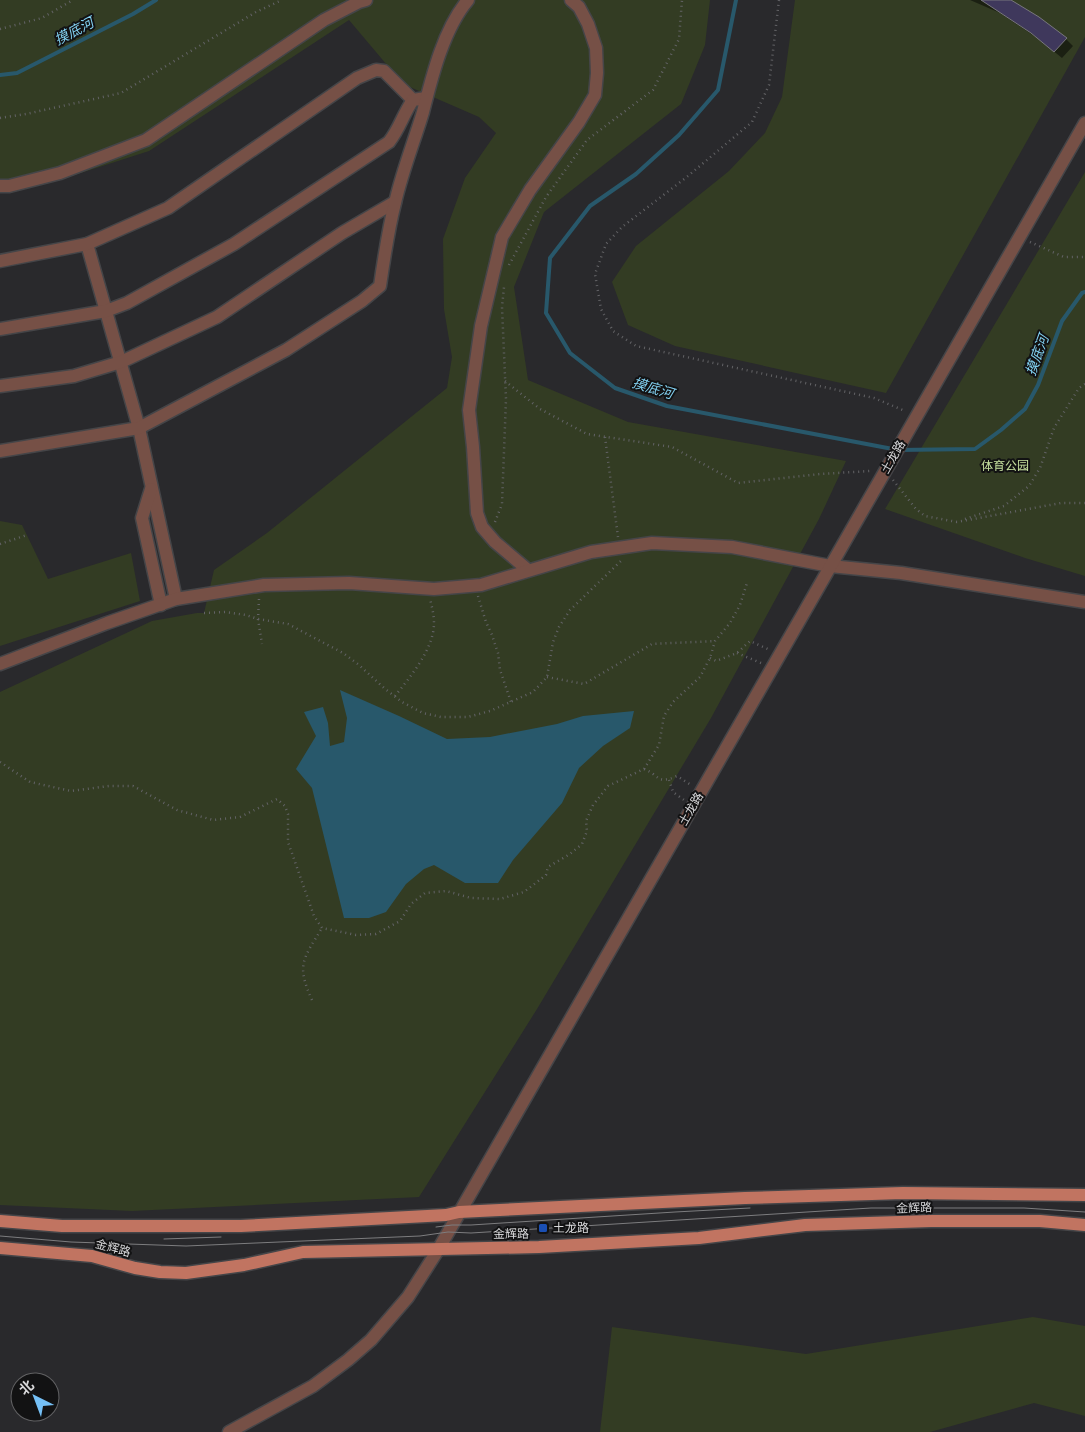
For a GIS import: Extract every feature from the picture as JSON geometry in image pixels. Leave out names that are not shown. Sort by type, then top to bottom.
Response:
[{"type":"main road","name":"金辉路","points":[[0,1221],[62,1226],[241,1226],[446,1215],[460,1212],[745,1198],[903,1193],[1085,1195]]},
{"type":"main road","name":"金辉路","points":[[0,1248],[92,1256],[135,1268],[160,1272],[186,1273],[244,1266],[303,1252],[539,1248],[699,1238],[815,1225],[931,1221],[1040,1221],[1085,1225]]},
{"type":"street","points":[[0,186],[9,186],[60,173],[146,140],[324,20],[366,0]]},
{"type":"street","points":[[0,329],[106,311],[127,303],[234,244],[389,142],[398,131],[408,108],[420,99],[428,89],[449,31],[468,0]]},
{"type":"street","points":[[528,570],[495,542],[482,527],[477,513],[469,410],[481,326],[502,237],[530,190],[579,122],[595,95],[597,73],[596,48],[588,24],[579,7],[571,0]]},
{"type":"street","points":[[0,261],[87,244],[168,208],[357,78],[376,70],[384,71],[420,99]]},
{"type":"street","points":[[0,452],[139,428],[286,350],[362,301],[380,286],[395,202],[420,99]]},
{"type":"street","name":"土龙路","points":[[229,1432],[313,1386],[371,1340],[408,1297],[460,1212],[1085,123]]},
{"type":"street","points":[[0,386],[74,376],[121,362],[217,317],[342,233],[395,202]]},
{"type":"street","points":[[87,244],[139,428],[176,599]]},
{"type":"street","points":[[151,489],[142,518],[161,605]]},
{"type":"street","points":[[0,664],[176,599],[258,586],[349,583],[434,589],[474,586],[591,552],[652,543],[732,546],[830,566],[901,573],[1085,602]]},
{"type":"path","points":[[0,29],[42,18],[73,0]]},
{"type":"path","points":[[0,118],[121,93],[256,12],[282,0]]},
{"type":"path","points":[[507,269],[546,196],[588,140],[652,90],[679,39],[682,0]]},
{"type":"path","points":[[779,0],[769,85],[752,122],[688,176],[622,227],[606,244],[595,274],[601,309],[613,331],[636,346],[874,398],[917,416]]},
{"type":"path","points":[[1019,238],[1064,257],[1085,257]]},
{"type":"path","points":[[489,535],[502,504],[506,399],[502,307],[506,279]]},
{"type":"path","points":[[505,381],[540,409],[587,434],[672,447],[738,483],[887,467],[916,509],[925,516],[957,522],[1061,503],[1085,503]]},
{"type":"path","points":[[957,522],[1004,506],[1029,486],[1040,468],[1054,428],[1079,388],[1085,384]]},
{"type":"path","points":[[204,613],[246,614],[258,619],[288,624],[343,653],[359,664],[394,696],[423,713],[441,717],[468,717],[490,711],[511,702],[533,692],[547,678],[553,642],[559,627],[570,610],[622,560],[605,437]]},
{"type":"path","points":[[0,544],[27,535]]},
{"type":"path","points":[[0,762],[30,782],[71,791],[109,786],[134,786],[177,810],[213,820],[240,817],[277,799],[285,806],[288,814],[288,842],[314,916],[322,928],[356,934],[376,934],[400,921],[412,904],[425,893],[446,891],[471,898],[500,899],[524,892],[546,875],[548,867],[570,854],[582,844],[587,831],[586,821],[593,804],[608,786],[644,769],[659,745],[664,716],[673,702],[700,678],[710,658],[715,641],[730,623],[740,605],[747,583]]},
{"type":"path","points":[[258,586],[260,602],[258,619],[262,644]]},
{"type":"path","points":[[474,586],[498,653],[500,670],[511,702]]},
{"type":"path","points":[[394,696],[415,670],[432,637],[434,623],[432,607],[426,589]]},
{"type":"path","points":[[547,678],[584,684],[652,644],[715,641]]},
{"type":"path","points":[[710,658],[716,661],[738,653],[750,641],[780,654]]},
{"type":"path","points":[[738,653],[772,668]]},
{"type":"path","points":[[644,769],[660,780],[668,780],[677,776],[701,791]]},
{"type":"path","points":[[668,780],[673,792],[692,806]]},
{"type":"path","points":[[312,1000],[304,983],[302,964],[322,928]]},
{"type":"green space","points":[[0,0],[710,0],[705,45],[681,104],[544,212],[514,287],[528,380],[628,422],[846,461],[819,519],[711,718],[537,1009],[419,1197],[132,1211],[0,1205],[0,692],[152,621],[204,613],[214,570],[267,533],[447,388],[452,357],[444,309],[443,239],[465,178],[496,133],[479,117],[403,84],[349,20],[149,151],[65,178],[10,193],[0,193]]},
{"type":"green space","points":[[795,0],[1085,0],[1085,37],[886,393],[675,346],[628,325],[612,282],[636,246],[729,171],[765,133],[782,97]]},
{"type":"green space","name":"体育公园","points":[[1085,172],[1085,576],[1025,558],[885,509]]},
{"type":"green space","points":[[0,521],[22,525],[48,579],[131,553],[140,601],[0,646]]},
{"type":"green space","points":[[1033,1317],[1085,1326],[1085,1416],[1034,1403],[930,1432],[600,1432],[612,1327],[806,1354]]},
{"type":"water","points":[[340,690],[447,739],[490,737],[557,724],[583,716],[634,711],[630,728],[603,746],[579,768],[562,803],[513,860],[498,883],[465,883],[434,865],[424,869],[406,884],[386,912],[369,918],[344,918],[312,788],[296,769],[316,736],[304,712],[323,707],[328,723],[330,746],[344,742],[347,718]]},
{"type":"building","points":[[981,0],[1011,0],[1039,17],[1067,38],[1054,52],[1031,33]]},
{"type":"waterway","name":"摸底河","points":[[0,75],[17,73],[133,14],[156,0]]},
{"type":"waterway","name":"摸底河","points":[[736,0],[718,90],[679,135],[636,174],[590,206],[550,258],[546,313],[570,353],[615,388],[667,406],[898,450],[975,449],[1025,409],[1038,385],[1062,321],[1082,293],[1085,292]]},
{"type":"tram line","points":[[436,1227],[750,1208]]},
{"type":"tram line","points":[[0,1236],[71,1242],[186,1246],[420,1236],[448,1232],[471,1233],[871,1208],[1024,1208],[1085,1212]]},
{"type":"tram line","points":[[164,1239],[221,1237]]},
{"type":"place","name":"土龙路","points":[[543,1228]]}]
